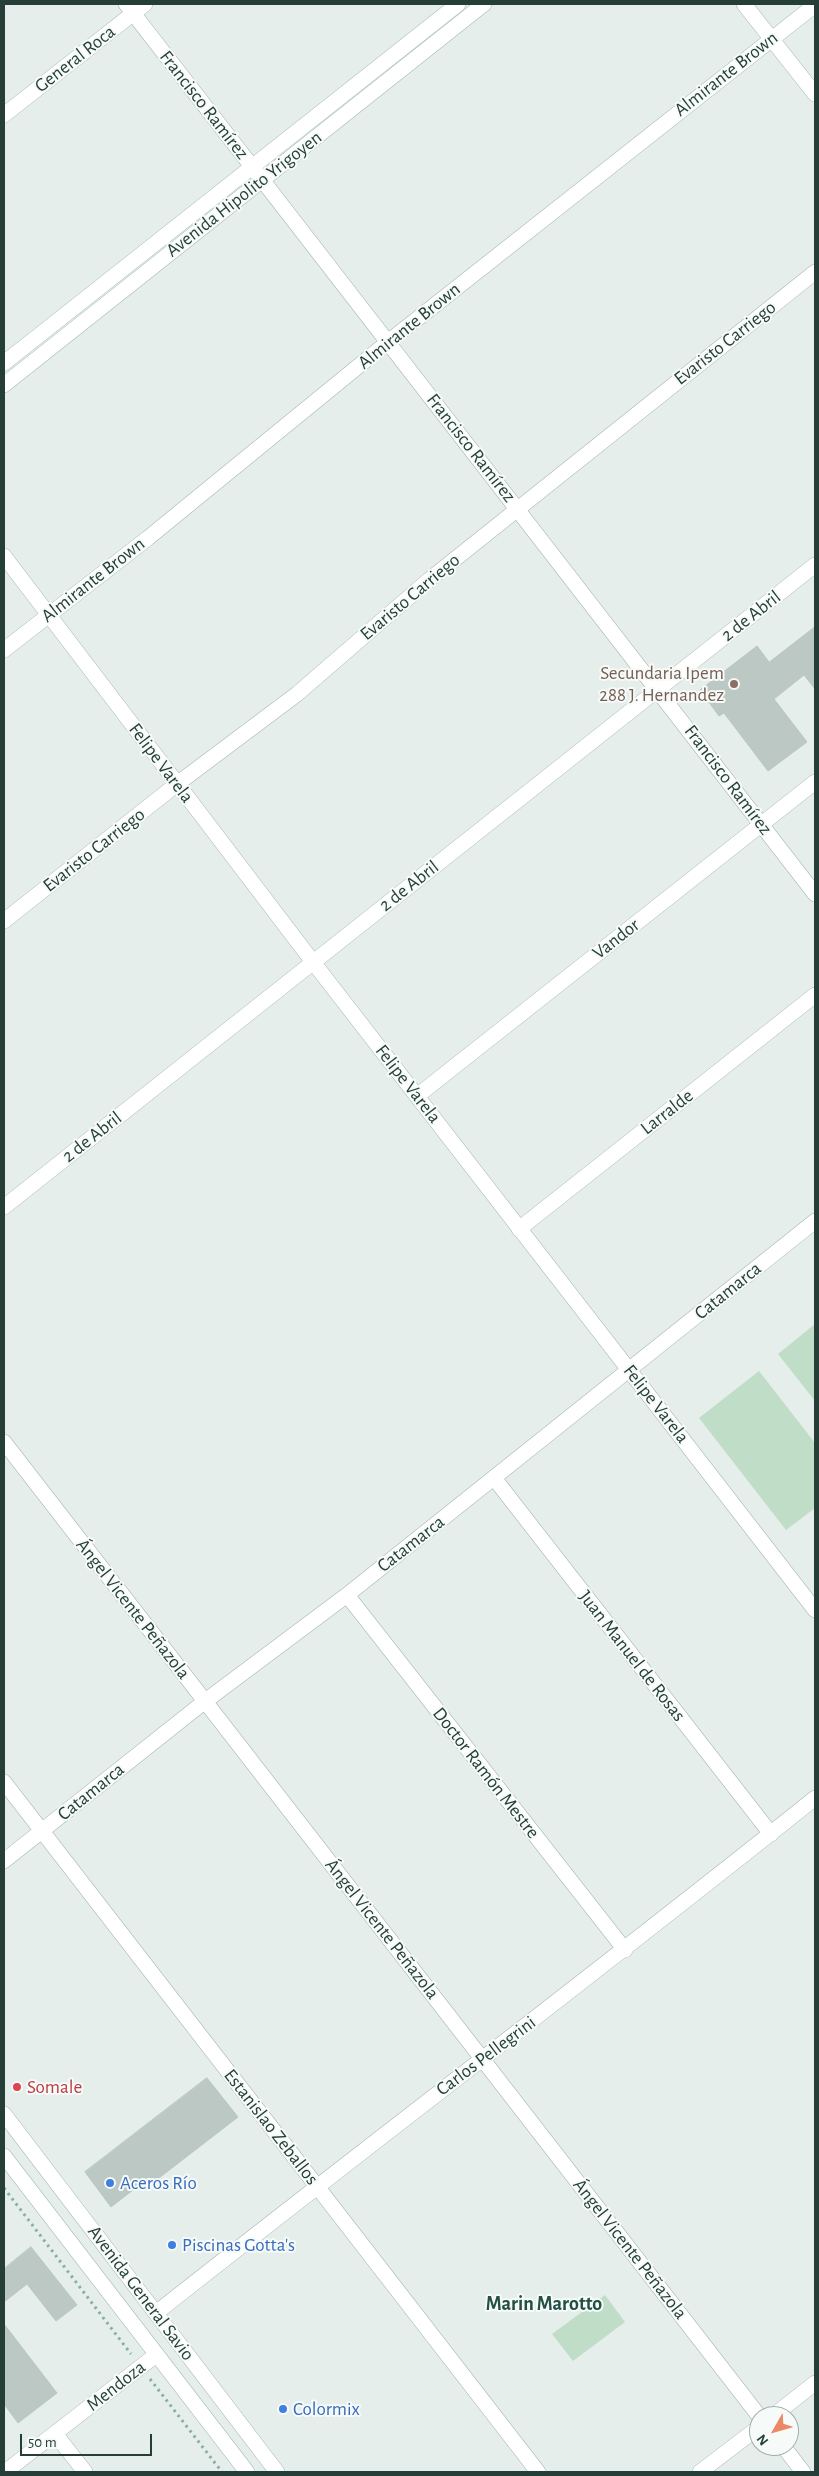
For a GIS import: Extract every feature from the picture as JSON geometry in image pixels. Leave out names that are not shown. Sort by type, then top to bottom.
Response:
[{"type":"street","name":"Avenida Hipolito Yrigoyen","points":[[4,362],[458,4]]},
{"type":"street","name":"Avenida Hipolito Yrigoyen","points":[[4,385],[484,4]]},
{"type":"street","points":[[744,4],[815,94]]},
{"type":"street","name":"Almirante Brown","points":[[4,650],[388,342],[815,5]]},
{"type":"street","name":"Francisco Ramírez","points":[[135,7],[261,181],[518,508],[815,894]]},
{"type":"street","name":"General Roca","points":[[4,115],[135,7]]},
{"type":"street","name":"Evaristo Carriego","points":[[4,921],[177,784],[297,694],[430,579],[815,272]]},
{"type":"street","name":"Felipe Varela","points":[[4,556],[313,962],[815,1610]]},
{"type":"street","name":"2 de Abril","points":[[4,1207],[815,565]]},
{"type":"street","name":"Vandor","points":[[417,1096],[815,782]]},
{"type":"street","name":"Larralde","points":[[519,1229],[815,995]]},
{"type":"street","name":"Catamarca","points":[[4,1861],[204,1702],[347,1595],[815,1221]]},
{"type":"street","name":"Ángel Vicente Peñazola","points":[[4,1442],[204,1702],[484,2058],[751,2406]]},
{"type":"street","name":"Juan Manuel de Rosas","points":[[494,1478],[771,1834]]},
{"type":"street","name":"Doctor Ramón Mestre","points":[[347,1595],[625,1950]]},
{"type":"street","name":"Estanislao Zeballos","points":[[4,1782],[538,2472]]},
{"type":"street","name":"Carlos Pellegrini","points":[[156,2313],[317,2186],[625,1950],[815,1798]]},
{"type":"street","name":"Avenida General Savio","points":[[4,2114],[277,2472]]},
{"type":"street","name":"Avenida General Savio","points":[[4,2156],[247,2472]]},
{"type":"street","name":"Mendoza","points":[[5,2472],[56,2435],[156,2355]]},
{"type":"street","points":[[786,2406],[815,2383]]},
{"type":"street","points":[[56,2435],[85,2472]]},
{"type":"street","points":[[700,2472],[749,2435]]},
{"type":"street","points":[[791,2456],[803,2472]]},
{"type":"path","points":[[4,2188],[222,2472]]},
{"type":"green space","points":[[815,1324],[815,1401],[778,1354]]},
{"type":"green space","points":[[759,1371],[815,1443],[815,1508],[786,1530],[699,1418]]},
{"type":"green space","points":[[605,2295],[625,2322],[573,2361],[552,2334]]},
{"type":"building","points":[[815,627],[815,689],[804,675],[774,699],[807,742],[768,771],[724,713],[719,716],[700,690],[757,646],[769,662]]},
{"type":"building","points":[[207,2078],[238,2117],[146,2188],[142,2183],[111,2207],[85,2172]]},
{"type":"building","points":[[31,2247],[77,2305],[56,2321],[27,2284],[4,2302],[4,2269]]},
{"type":"building","points":[[4,2324],[57,2393],[18,2423],[4,2404]]},
{"type":"place","name":"Secundaria Ipem 288 J. Hernandez","points":[[734,684]]},
{"type":"place","name":"Somale","points":[[17,2087]]},
{"type":"place","name":"Aceros Río","points":[[110,2183]]},
{"type":"place","name":"Piscinas Gotta's","points":[[172,2245]]},
{"type":"place","name":"Colormix","points":[[283,2409]]},
{"type":"district","name":"Marin Marotto","points":[[544,2304]]}]
